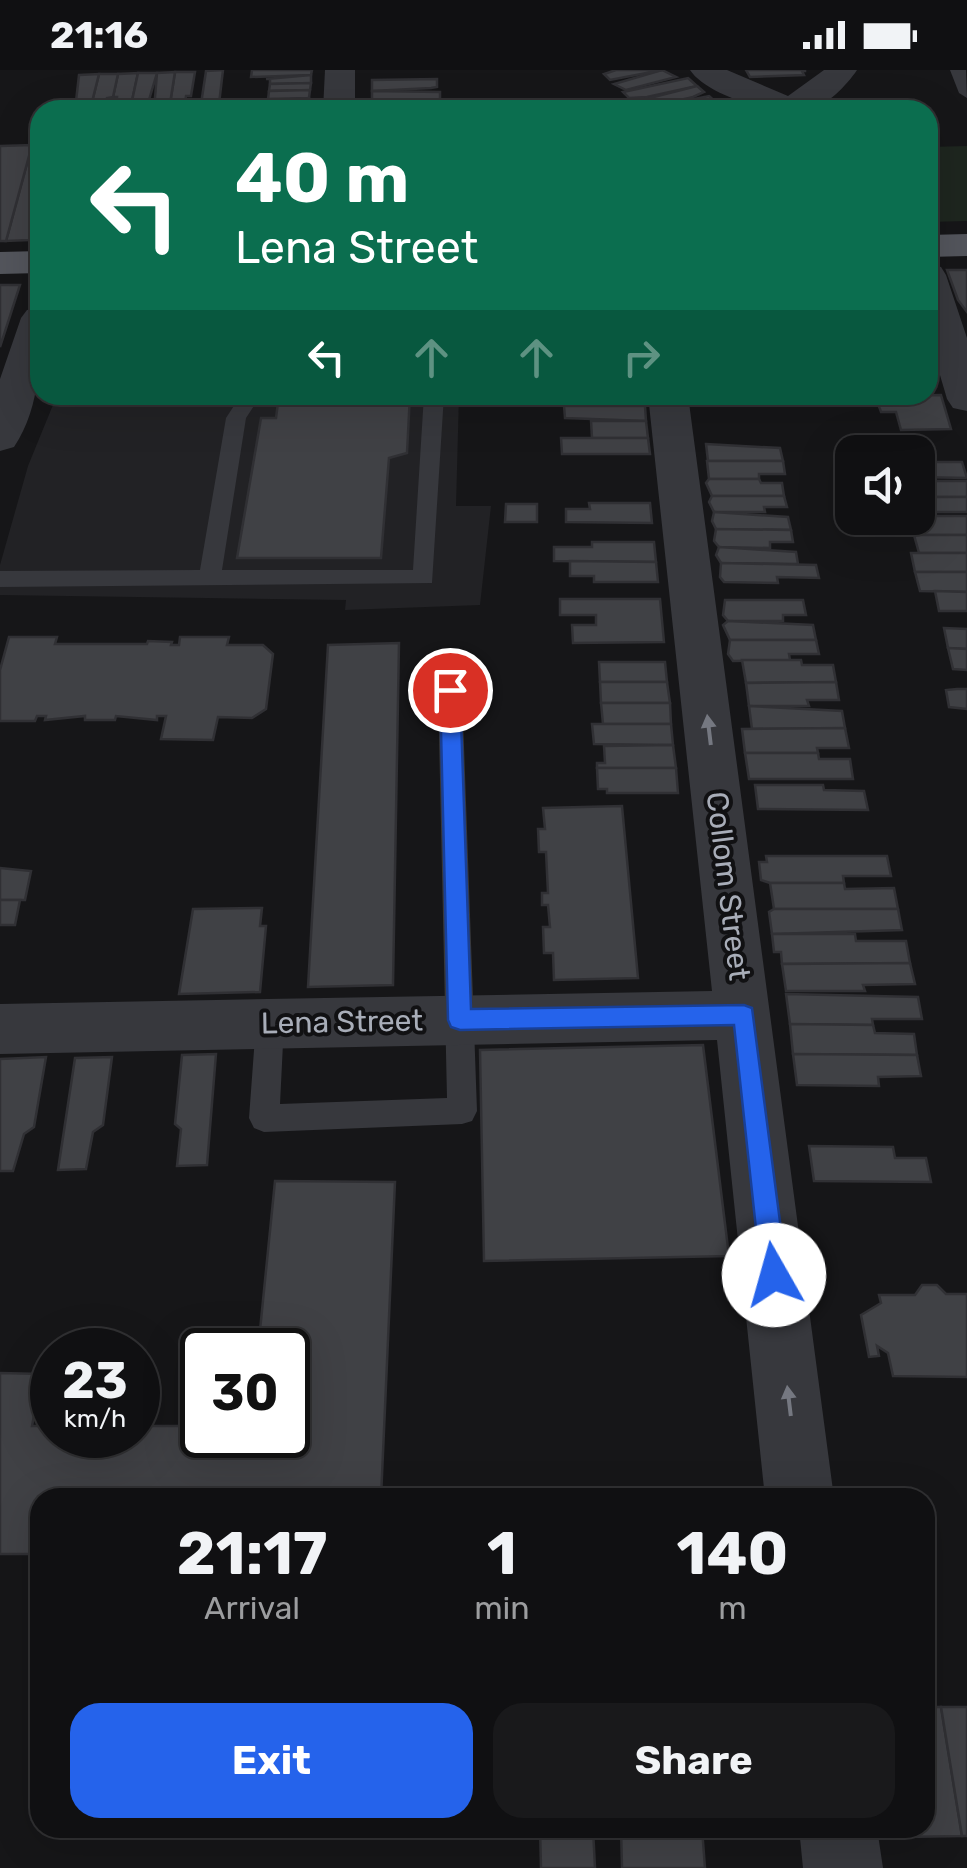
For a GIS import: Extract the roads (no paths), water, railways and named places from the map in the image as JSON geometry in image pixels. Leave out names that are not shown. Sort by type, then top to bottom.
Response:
[{"type":"main road","points":[[938,246],[967,245]]},
{"type":"main road","points":[[0,263],[30,262]]},
{"type":"street","points":[[339,100],[340,70]]},
{"type":"street","points":[[705,70],[769,100]]},
{"type":"street","points":[[804,100],[842,70]]},
{"type":"street","points":[[938,307],[967,398]]},
{"type":"street","points":[[0,438],[30,348]]},
{"type":"street","name":"Collom Street","points":[[669,405],[799,1488]]},
{"type":"street","name":"Lena Street","points":[[0,1029],[744,1015]]},
{"type":"street","points":[[839,1838],[843,1868]]},
{"type":"lane","points":[[958,70],[967,94]]},
{"type":"lane","points":[[210,578],[236,418],[244,405]]},
{"type":"lane","points":[[0,579],[424,578],[433,405]]},
{"type":"lane","points":[[270,1024],[264,1118],[462,1112],[450,690]]}]
